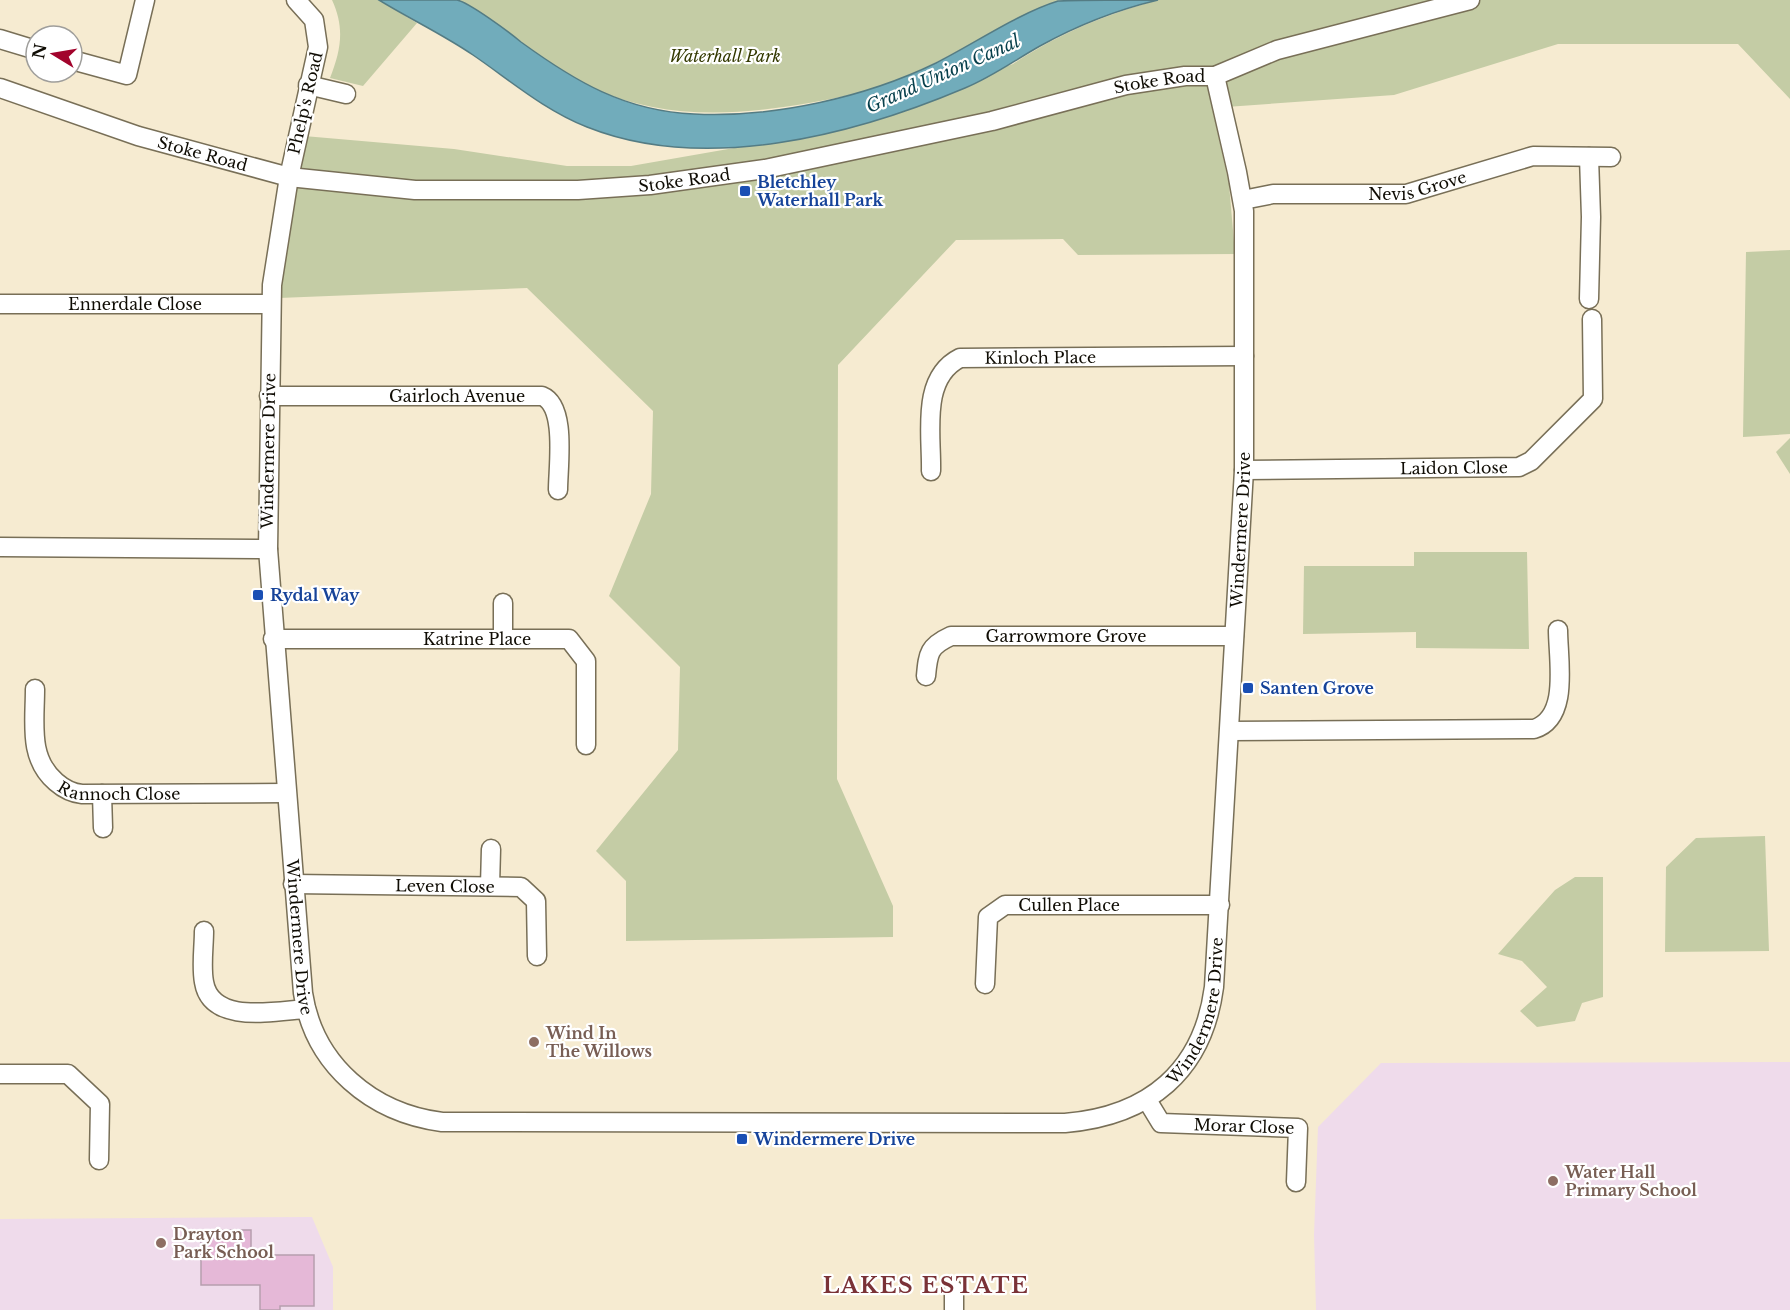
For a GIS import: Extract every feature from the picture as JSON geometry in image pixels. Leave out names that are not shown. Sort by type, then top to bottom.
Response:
[{"type":"street","points":[[84,63],[127,75],[145,0]]},
{"type":"street","name":"Phelp's Road","points":[[289,177],[318,39],[311,14],[296,0]]},
{"type":"street","name":"Stoke Road","points":[[0,87],[138,136],[289,177],[415,190],[578,190],[650,185],[765,169],[953,130],[1126,85],[1185,76],[1215,76],[1277,50],[1470,0]]},
{"type":"street","points":[[0,39],[24,46]]},
{"type":"street","name":"Windermere Drive","points":[[289,177],[270,304],[268,549],[273,639],[293,884],[306,1009],[319,1042],[344,1077],[399,1112],[442,1122],[1053,1123],[1110,1116],[1147,1100],[1182,1068],[1199,1044],[1207,1026],[1214,987],[1244,470],[1242,200],[1215,76]]},
{"type":"street","points":[[308,86],[346,94]]},
{"type":"street","name":"Nevis Grove","points":[[1242,200],[1273,194],[1413,193],[1533,156],[1611,157]]},
{"type":"street","points":[[1589,157],[1590,299]]},
{"type":"street","name":"Ennerdale Close","points":[[0,304],[270,304]]},
{"type":"street","name":"Laidon Close","points":[[1244,470],[1519,467],[1531,461],[1593,399],[1592,319]]},
{"type":"street","name":"Kinloch Place","points":[[931,471],[932,394],[939,376],[960,358],[1244,356]]},
{"type":"street","name":"Gairloch Avenue","points":[[269,396],[542,396],[551,402],[558,416],[558,490]]},
{"type":"street","points":[[0,547],[268,549]]},
{"type":"street","points":[[503,603],[503,639]]},
{"type":"street","points":[[1230,731],[1534,729],[1549,722],[1557,704],[1558,630]]},
{"type":"street","name":"Garrowmore Grove","points":[[926,676],[928,656],[937,643],[951,636],[1234,636]]},
{"type":"street","name":"Katrine Place","points":[[273,639],[569,639],[586,661],[586,745]]},
{"type":"street","name":"Rannoch Close","points":[[35,689],[35,746],[41,765],[51,777],[70,792],[285,794]]},
{"type":"street","points":[[102,794],[103,828]]},
{"type":"street","points":[[490,886],[491,849]]},
{"type":"street","name":"Leven Close","points":[[293,884],[521,887],[536,901],[537,956]]},
{"type":"street","name":"Cullen Place","points":[[985,984],[988,917],[1005,905],[1220,905]]},
{"type":"street","points":[[204,931],[204,982],[207,994],[216,1004],[236,1011],[306,1009]]},
{"type":"street","points":[[0,1074],[68,1074],[100,1104],[99,1160]]},
{"type":"street","name":"Morar Close","points":[[1147,1100],[1161,1123],[1298,1128],[1296,1182]]},
{"type":"street","points":[[954,1290],[954,1310]]},
{"type":"shaded area","name":"Water Hall Primary School","points":[[1790,1062],[1790,1310],[1316,1310],[1314,1235],[1318,1127],[1381,1063]]},
{"type":"shaded area","name":"Drayton Park School","points":[[312,1217],[333,1267],[333,1310],[0,1310],[0,1219]]},
{"type":"green space","points":[[332,0],[379,0],[417,23],[363,86],[330,78],[337,58],[340,39],[339,20]]},
{"type":"green space","name":"Waterhall Park","points":[[457,0],[1060,0],[1040,8],[925,68],[882,86],[846,96],[753,111],[698,112],[644,105],[617,98],[579,82],[505,30]]},
{"type":"green space","points":[[1158,0],[1790,0],[1790,99],[1738,44],[1558,44],[1394,95],[1212,108],[1229,184],[1235,254],[1078,255],[1063,239],[956,240],[838,365],[837,779],[893,906],[893,937],[626,941],[626,881],[596,851],[678,750],[680,667],[609,596],[651,494],[653,411],[527,288],[279,298],[304,136],[454,149],[567,166],[631,166],[808,138],[1013,64],[1083,26]]},
{"type":"green space","points":[[1790,250],[1790,434],[1743,437],[1746,252]]},
{"type":"green space","points":[[1790,438],[1790,474],[1776,452]]},
{"type":"green space","points":[[1414,552],[1527,552],[1529,649],[1416,648],[1416,632],[1303,634],[1304,566],[1414,566]]},
{"type":"green space","points":[[1765,836],[1769,951],[1665,952],[1666,867],[1696,838]]},
{"type":"green space","points":[[1575,877],[1603,877],[1603,997],[1582,1003],[1575,1021],[1537,1027],[1520,1011],[1547,987],[1522,961],[1498,954],[1555,890]]},
{"type":"water","name":"Grand Union Canal","points":[[379,0],[457,0],[480,12],[562,70],[602,92],[669,112],[724,114],[787,109],[819,103],[880,86],[936,63],[1012,21],[1058,1],[1158,0],[1112,13],[1069,31],[975,84],[876,121],[779,143],[729,148],[680,147],[633,141],[587,127],[542,104],[462,48]]},
{"type":"building","points":[[201,1230],[251,1230],[251,1255],[314,1255],[314,1306],[280,1306],[280,1310],[260,1310],[260,1285],[201,1285]]},
{"type":"place","name":"Bletchley Waterhall Park","points":[[745,191]]},
{"type":"place","name":"Rydal Way","points":[[258,595]]},
{"type":"place","name":"Santen Grove","points":[[1248,688]]},
{"type":"place","name":"Wind In The Willows","points":[[534,1042]]},
{"type":"place","name":"Windermere Drive","points":[[742,1139]]},
{"type":"place","name":"Water Hall Primary School","points":[[1553,1181]]},
{"type":"place","name":"Drayton Park School","points":[[161,1243]]},
{"type":"district","name":"LAKES ESTATE","points":[[926,1285]]}]
